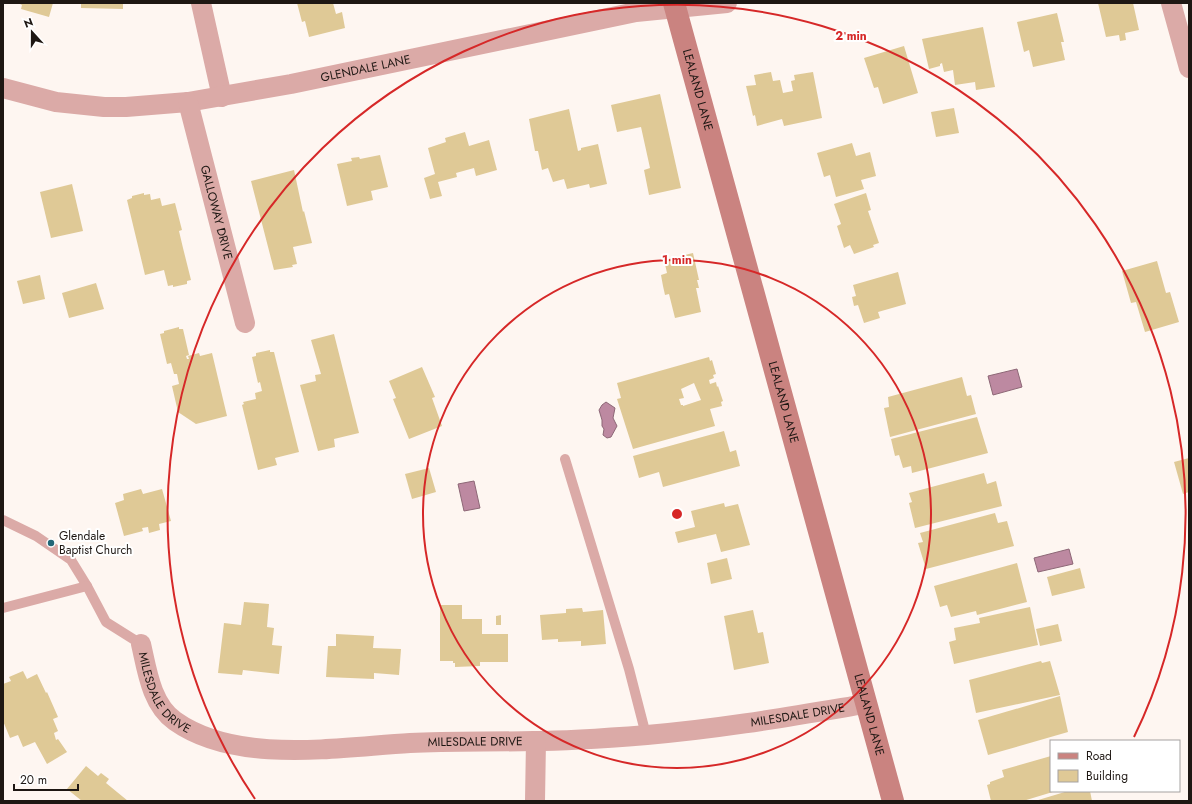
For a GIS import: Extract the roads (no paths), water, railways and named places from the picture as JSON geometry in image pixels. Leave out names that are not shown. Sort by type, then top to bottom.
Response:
[{"type":"street","points":[[201,3],[222,97]]},
{"type":"street","name":"GLENDALE LANE","points":[[3,88],[56,102],[104,106],[154,105],[188,102],[222,97],[487,44],[636,12],[674,6],[727,3]]},
{"type":"street","points":[[1171,3],[1189,68]]},
{"type":"street","name":"LEALAND LANE","points":[[674,6],[865,704],[893,801]]},
{"type":"street","name":"GALLOWAY DRIVE","points":[[188,102],[245,323]]},
{"type":"street","name":"MILESDALE DRIVE","points":[[141,644],[154,693],[166,713],[184,726],[222,742],[249,747],[317,749],[412,743],[536,741],[646,735],[725,726],[865,704]]},
{"type":"street","points":[[535,801],[536,741]]},
{"type":"lane","points":[[565,459],[629,669],[646,735]]},
{"type":"lane","points":[[3,520],[36,536],[71,560],[106,622],[141,644]]},
{"type":"lane","points":[[3,608],[87,586]]},
{"type":"place","name":"Glendale Baptist Church","points":[[51,543]]}]
